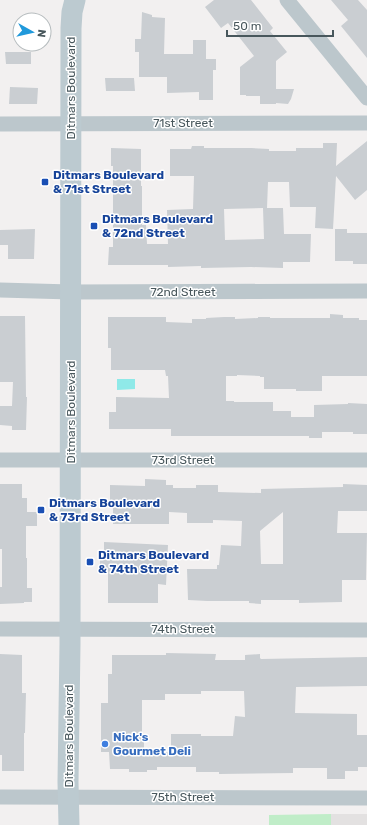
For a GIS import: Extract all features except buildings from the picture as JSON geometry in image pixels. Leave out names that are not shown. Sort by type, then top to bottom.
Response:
[{"type":"street","name":"Ditmars Boulevard","points":[[69,825],[71,28],[72,12],[75,0]]},
{"type":"street","points":[[287,0],[367,98]]},
{"type":"street","name":"71st Street","points":[[0,124],[367,123]]},
{"type":"street","name":"72nd Street","points":[[0,290],[71,292],[367,291]]},
{"type":"street","name":"73rd Street","points":[[0,460],[367,460]]},
{"type":"street","name":"74th Street","points":[[0,629],[367,630]]},
{"type":"street","name":"75th Street","points":[[0,797],[367,798]]},
{"type":"shaded area","points":[[331,814],[367,814],[367,825],[331,825]]},
{"type":"green space","points":[[331,814],[331,825],[269,825],[269,815]]},
{"type":"water","points":[[117,379],[135,379],[135,389],[117,390]]},
{"type":"place","name":"Ditmars Boulevard & 71st Street","points":[[45,182]]},
{"type":"place","name":"Ditmars Boulevard & 72nd Street","points":[[94,226]]},
{"type":"place","name":"Ditmars Boulevard & 73rd Street","points":[[41,510]]},
{"type":"place","name":"Ditmars Boulevard & 74th Street","points":[[90,562]]},
{"type":"place","name":"Nick's Gourmet Deli","points":[[105,744]]}]
